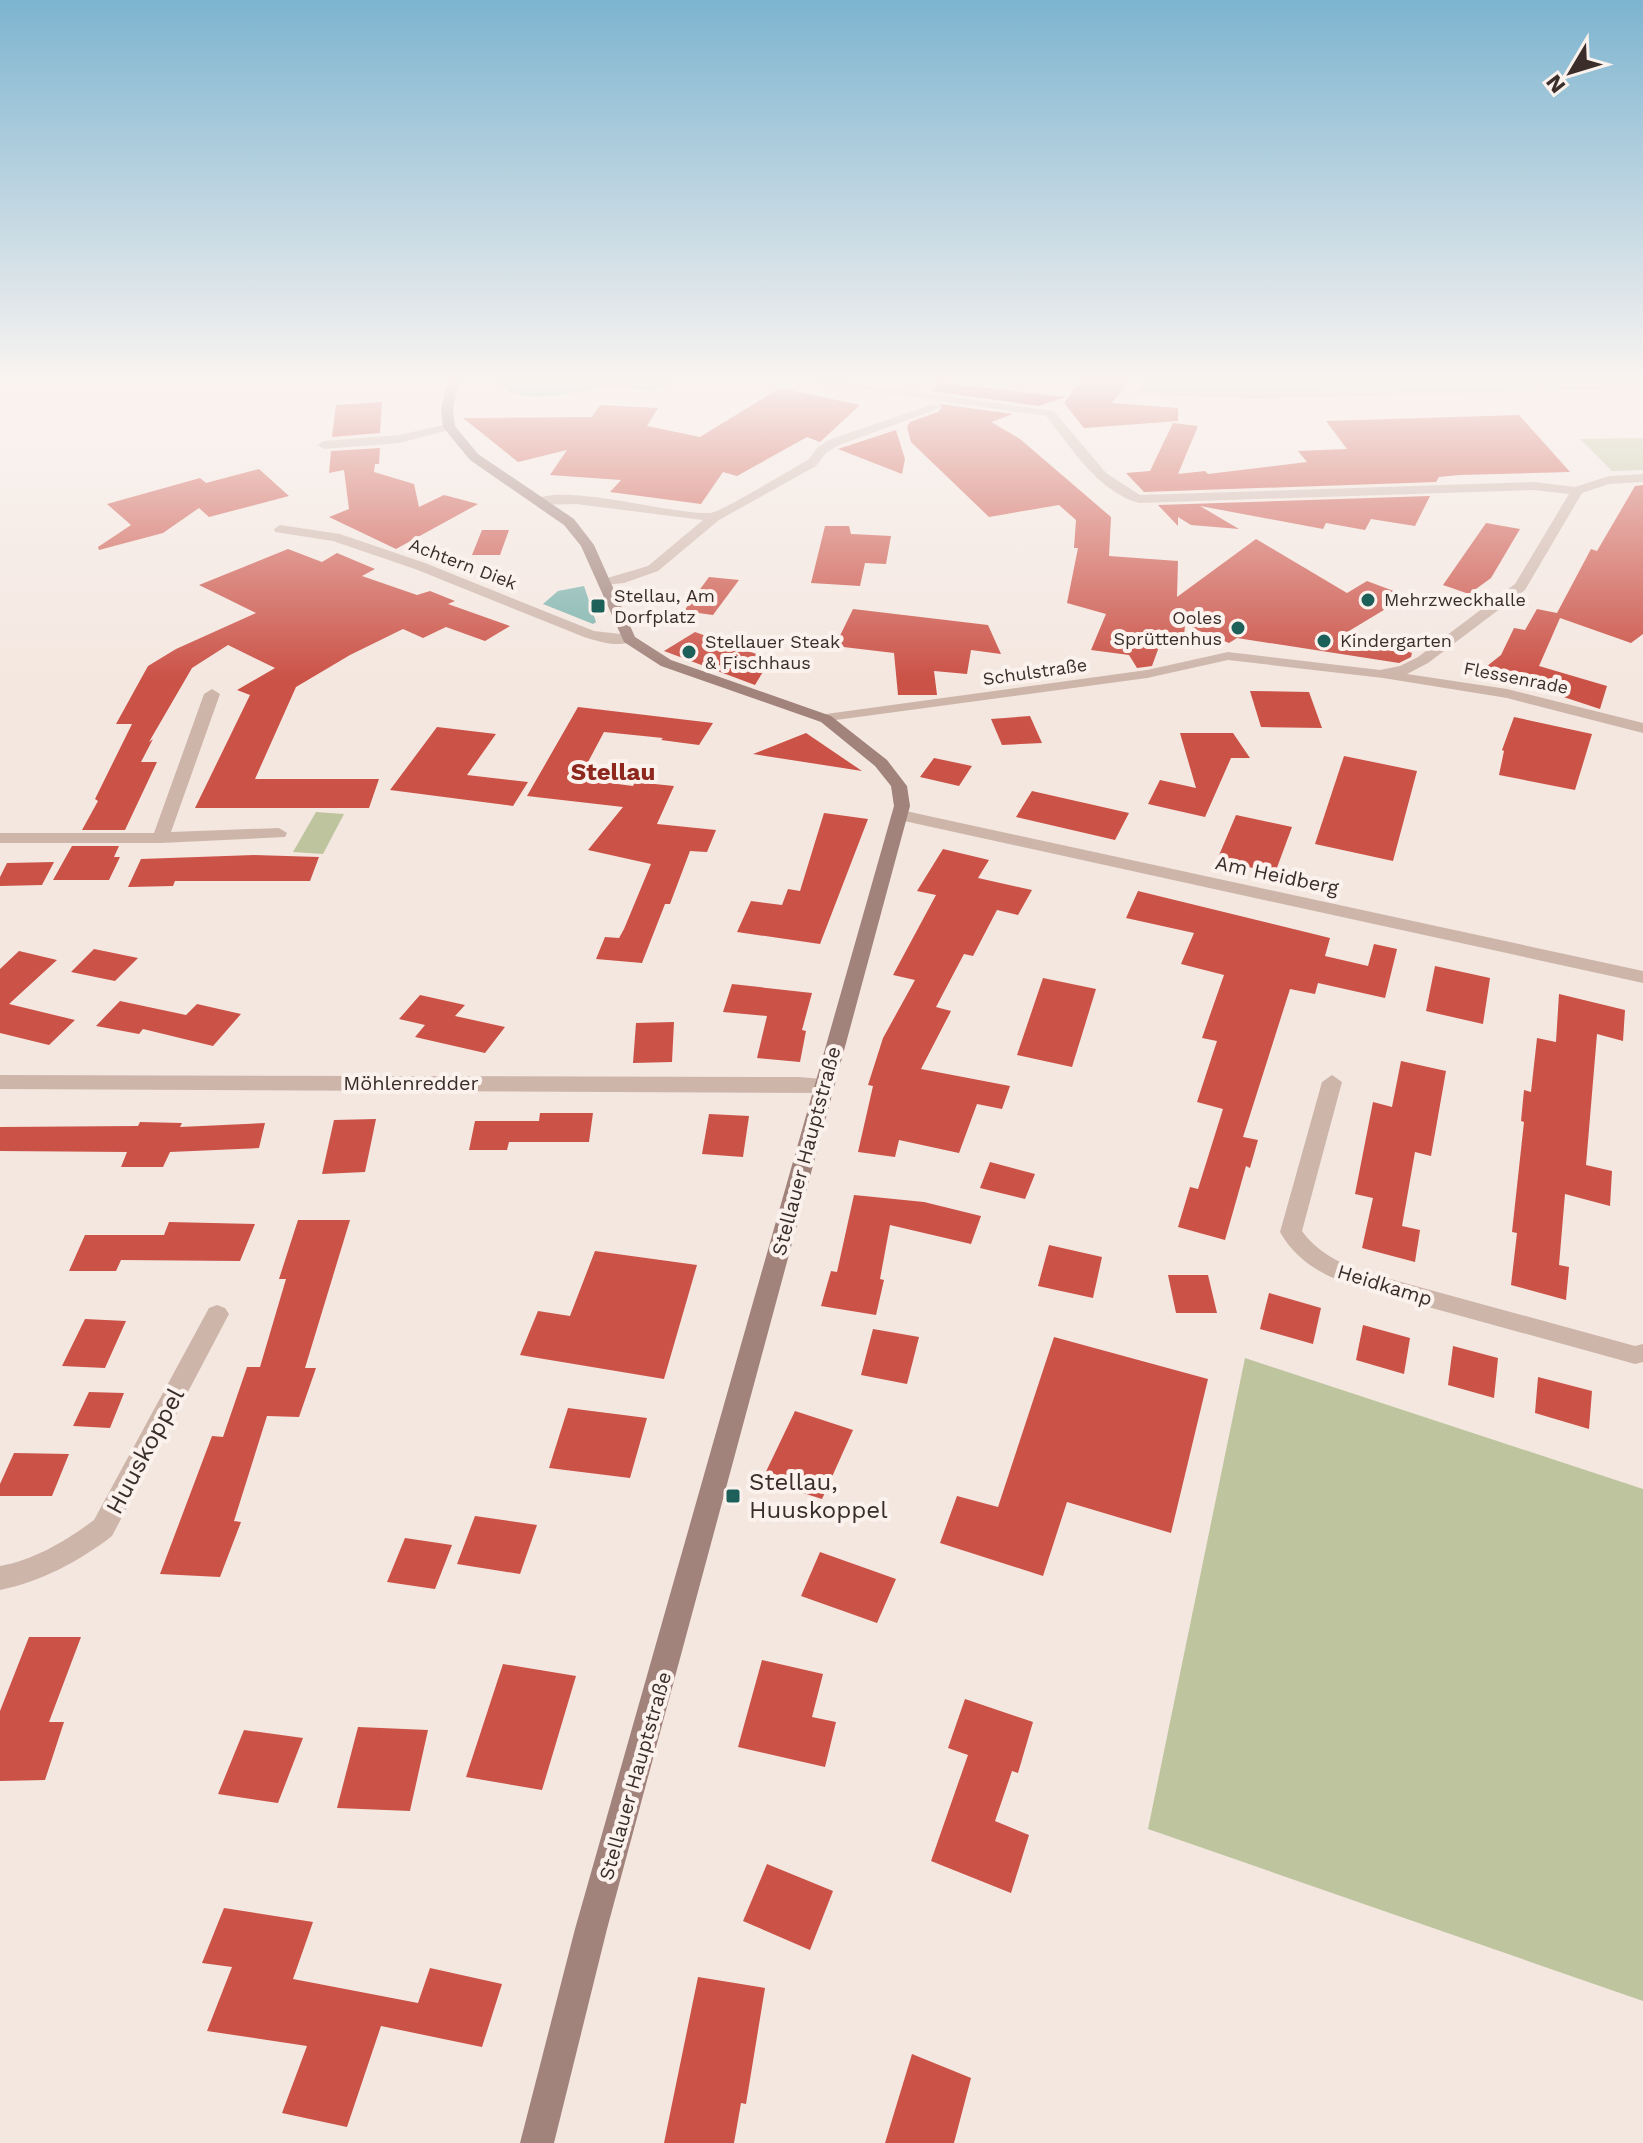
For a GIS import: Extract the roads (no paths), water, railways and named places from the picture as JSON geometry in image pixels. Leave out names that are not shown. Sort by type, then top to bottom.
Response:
[{"type":"street","points":[[507,479],[569,522],[587,545],[629,639]]},
{"type":"street","points":[[604,581],[632,579],[657,569],[714,517],[783,479]]},
{"type":"street","points":[[1106,479],[1130,497],[1139,499],[1534,486],[1577,491],[1591,483],[1609,479]]},
{"type":"street","name":"Schulstraße","points":[[826,719],[1147,674],[1228,656],[1380,674],[1404,670],[1423,660],[1520,587],[1577,491]]},
{"type":"street","points":[[539,501],[576,500],[714,517]]},
{"type":"street","name":"Achtern Diek","points":[[280,529],[335,537],[420,566],[589,634],[606,639],[629,639]]},
{"type":"street","name":"Stellauer Hauptstraße","points":[[537,2143],[591,1929],[679,1620],[823,1086],[874,919],[901,815],[899,786],[881,763],[826,719],[666,663],[629,639]]},
{"type":"street","name":"Flessenrade","points":[[1380,674],[1507,694],[1643,728]]},
{"type":"street","points":[[161,838],[212,694]]},
{"type":"street","name":"Am Heidberg","points":[[901,815],[1643,977]]},
{"type":"street","points":[[0,838],[161,838],[279,833]]},
{"type":"street","name":"Möhlenredder","points":[[0,1082],[823,1086]]},
{"type":"street","name":"Heidkamp","points":[[1332,1082],[1291,1232],[1301,1250],[1320,1264],[1356,1278],[1635,1355],[1643,1353]]},
{"type":"street","name":"Huuskoppel","points":[[0,1578],[16,1575],[77,1548],[103,1528],[217,1314]]},
{"type":"water","points":[[584,586],[596,622],[593,624],[543,604],[558,591]]},
{"type":"place","name":"Mehrzweckhalle","points":[[1368,600]]},
{"type":"place","name":"Stellau, Am Dorfplatz","points":[[598,606]]},
{"type":"place","name":"Ooles Sprüttenhus","points":[[1238,628]]},
{"type":"place","name":"Kindergarten","points":[[1324,641]]},
{"type":"place","name":"Stellauer Steak & Fischhaus","points":[[689,652]]},
{"type":"place","name":"Stellau, Huuskoppel","points":[[733,1496]]},
{"type":"district","name":"Stellau","points":[[613,772]]}]
